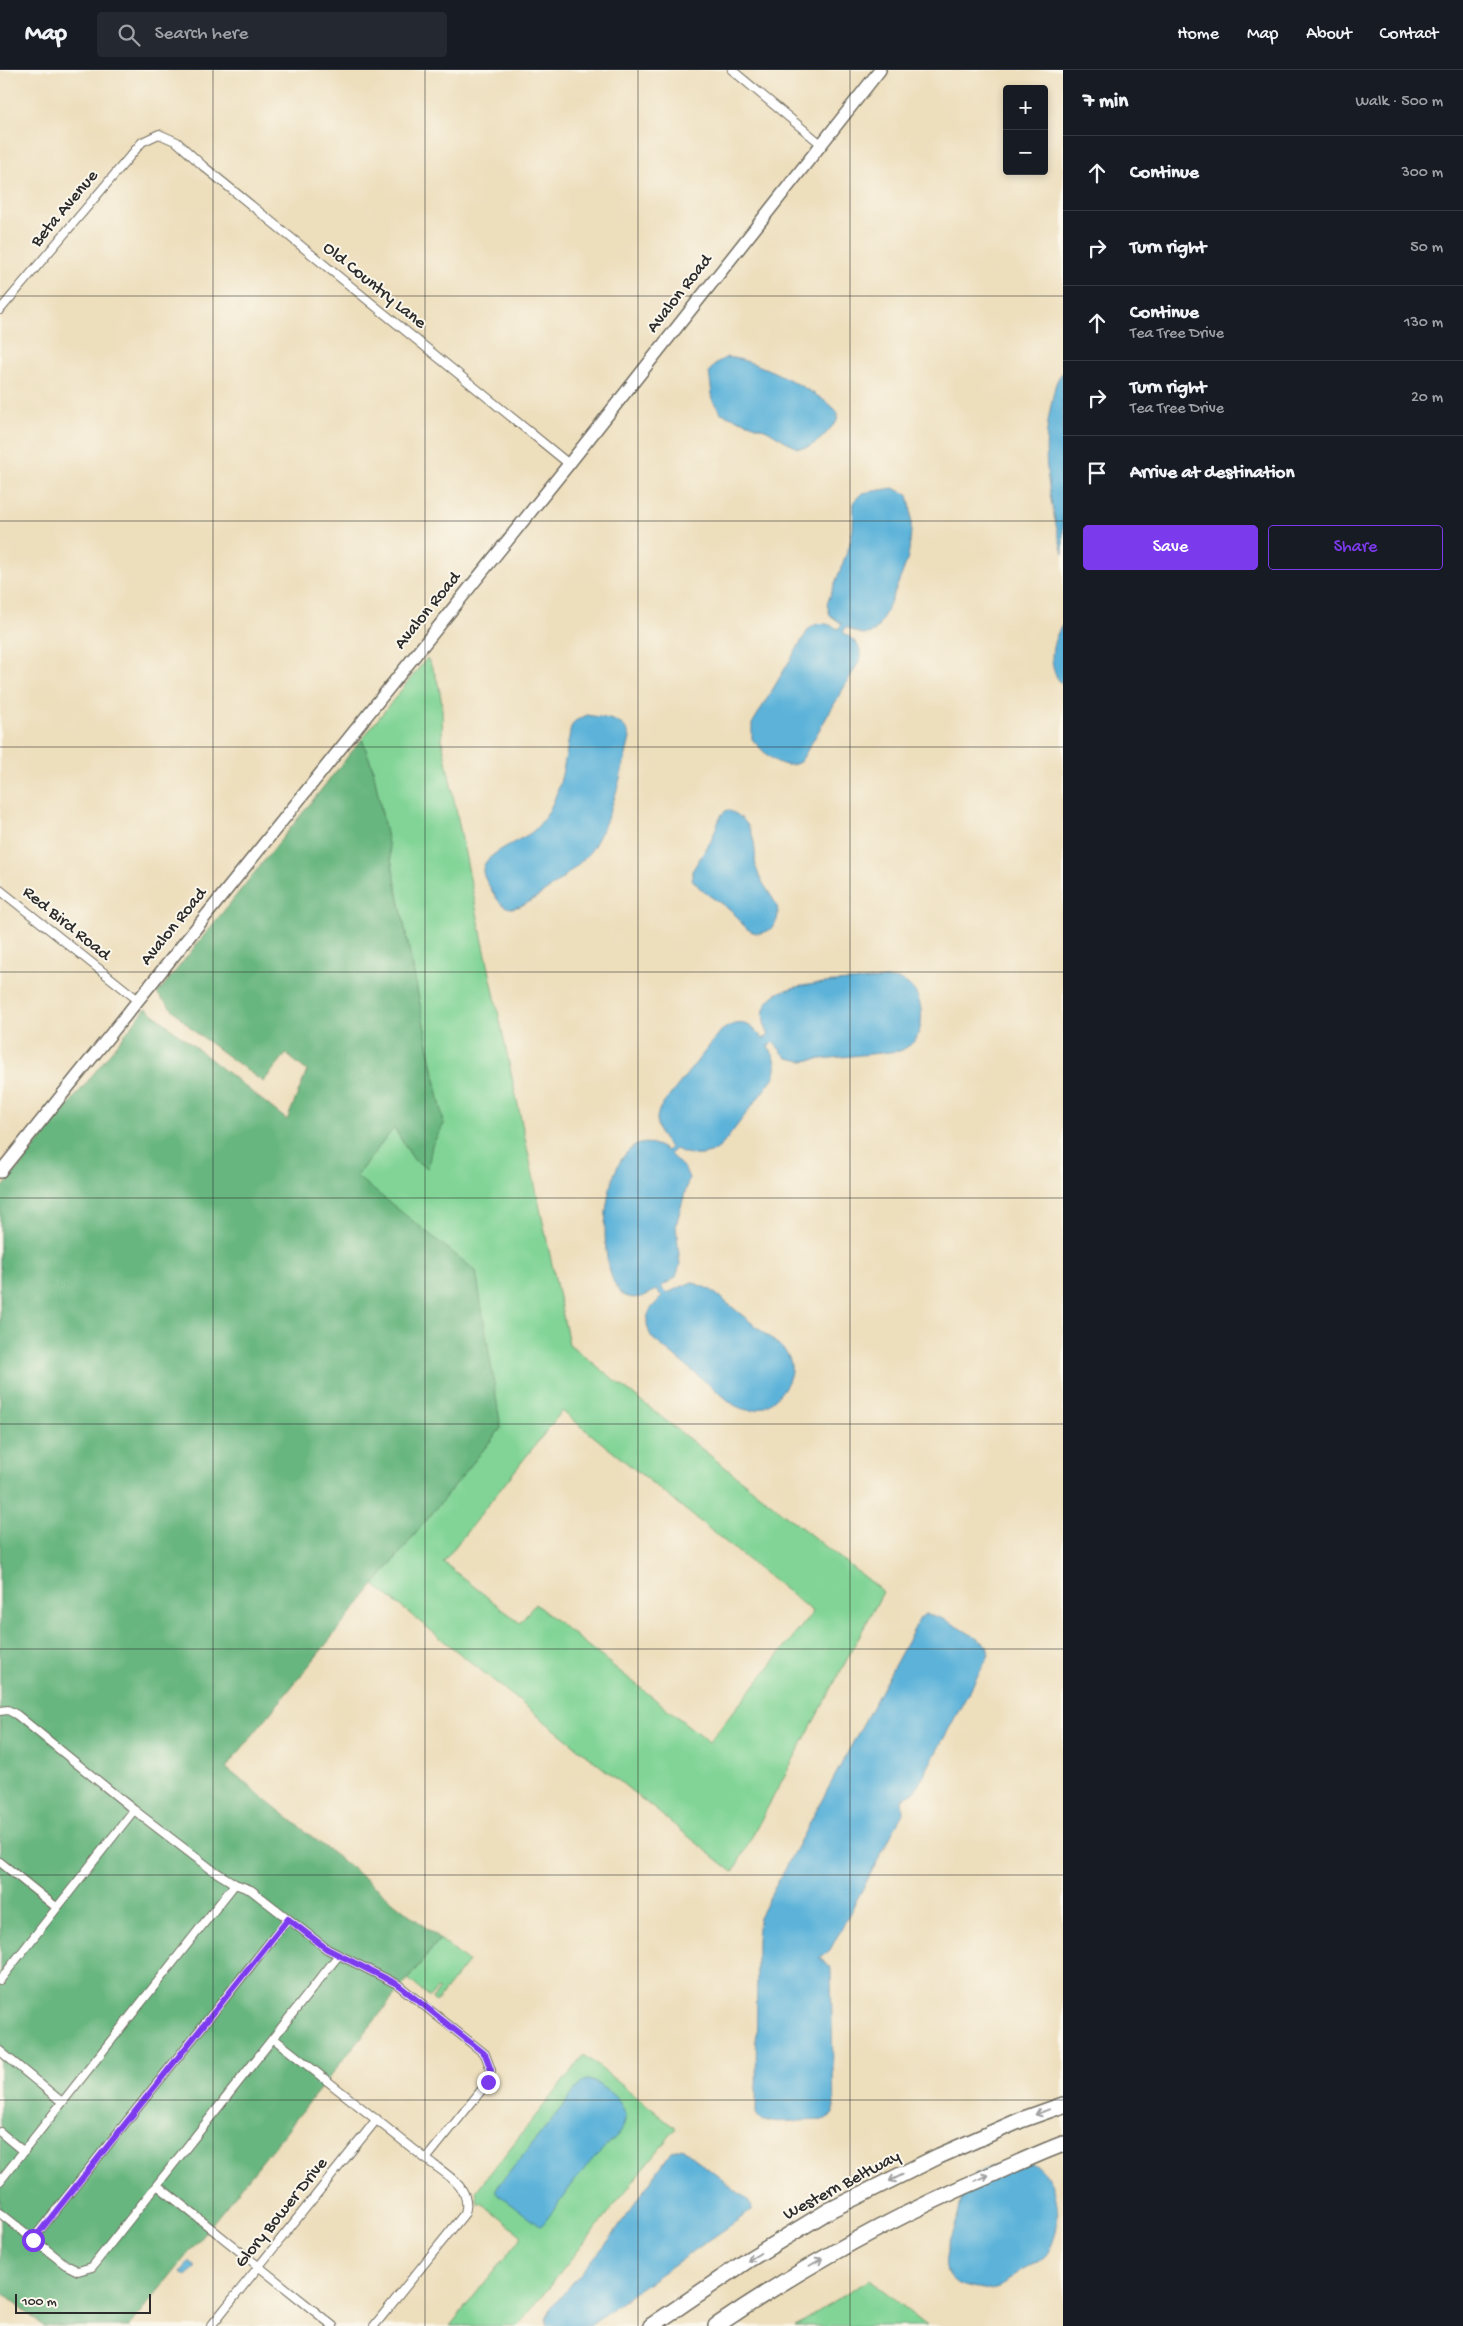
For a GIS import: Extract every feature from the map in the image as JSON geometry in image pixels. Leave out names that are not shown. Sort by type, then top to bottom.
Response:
[{"type":"highway","name":"Western Beltway","points":[[651,2326],[748,2260],[830,2210],[940,2156],[1021,2120],[1063,2105]]},
{"type":"highway","points":[[716,2326],[778,2284],[860,2236],[937,2197],[1059,2146]]},
{"type":"main road","name":"Avalon Road","points":[[0,1172],[569,464],[880,70]]},
{"type":"street","points":[[732,70],[821,144]]},
{"type":"street","name":"Beta Avenue","points":[[0,310],[142,142],[159,134]]},
{"type":"street","name":"Old Country Lane","points":[[159,134],[178,142],[203,166],[569,464]]},
{"type":"street","name":"Red Bird Road","points":[[0,890],[138,1000]]},
{"type":"street","points":[[0,1711],[8,1710],[16,1715],[211,1869],[235,1884],[251,1890],[338,1956],[397,1984],[485,2054],[491,2070],[488,2082],[426,2159]]},
{"type":"street","points":[[0,1980],[134,1810]]},
{"type":"street","points":[[0,1862],[56,1907]]},
{"type":"street","points":[[0,2181],[235,1884]]},
{"type":"street","points":[[33,2240],[288,1919]]},
{"type":"street","points":[[0,2212],[33,2240],[78,2271],[92,2268],[338,1956]]},
{"type":"street","points":[[274,2038],[460,2186],[467,2197],[468,2205],[465,2213],[374,2326]]},
{"type":"street","points":[[0,2051],[62,2102]]},
{"type":"street","name":"Glory Bower Drive","points":[[211,2326],[377,2119]]},
{"type":"street","points":[[0,2132],[24,2152]]},
{"type":"street","points":[[157,2185],[333,2326]]},
{"type":"green space","points":[[427,658],[439,688],[442,708],[442,741],[569,1344],[883,1592],[733,1872],[374,1585],[501,1428],[356,1176],[394,1128],[414,1160],[427,1167],[432,1145],[444,1124],[373,769],[362,739]],"holes":[[[562,1411],[813,1612],[709,1742],[535,1604],[520,1623],[443,1562]]]},
{"type":"green space","points":[[362,739],[373,769],[444,1124],[432,1145],[428,1168],[414,1160],[394,1128],[356,1176],[476,1271],[501,1428],[226,1768],[440,1939],[130,2326],[43,2326],[0,2291],[0,1191],[146,1008],[287,1120],[307,1071],[286,1054],[263,1082],[195,1032],[157,994]]},
{"type":"green space","points":[[440,1939],[468,1962],[436,2002],[432,1999],[439,1990],[437,1989],[430,1997],[408,1979]]},
{"type":"green space","points":[[584,2055],[676,2128],[518,2326],[450,2326],[522,2236],[483,2204],[478,2203],[476,2191]]},
{"type":"green space","points":[[869,2280],[927,2326],[795,2326]]},
{"type":"water","points":[[727,357],[768,369],[813,393],[835,409],[838,413],[837,421],[815,444],[797,448],[767,430],[721,413],[713,401],[709,372],[716,363]]},
{"type":"water","points":[[1063,372],[1063,554],[1050,496],[1046,440],[1053,393]]},
{"type":"water","points":[[893,488],[907,494],[911,507],[911,536],[907,560],[897,586],[875,631],[864,634],[846,627],[843,632],[854,640],[859,647],[860,660],[801,761],[787,765],[781,763],[768,756],[752,739],[752,724],[808,630],[819,624],[830,625],[838,629],[842,624],[830,615],[827,604],[849,547],[853,529],[854,501],[862,493]]},
{"type":"water","points":[[1063,624],[1063,685],[1054,671],[1052,655],[1056,638]]},
{"type":"water","points":[[587,715],[607,718],[619,723],[628,731],[630,738],[616,795],[606,823],[592,849],[567,875],[530,901],[511,908],[505,906],[498,900],[485,879],[483,870],[485,864],[495,853],[532,832],[542,822],[560,783],[571,727],[575,721]]},
{"type":"water","points":[[727,810],[739,816],[751,831],[756,868],[777,907],[776,923],[764,932],[753,932],[747,929],[734,914],[696,885],[692,879],[692,871],[711,841],[721,815]]},
{"type":"water","points":[[887,979],[906,983],[912,988],[919,1001],[921,1026],[915,1040],[910,1045],[900,1051],[802,1061],[787,1058],[773,1042],[768,1046],[776,1061],[774,1077],[723,1144],[706,1154],[694,1155],[675,1149],[670,1154],[685,1169],[689,1178],[676,1225],[680,1265],[676,1277],[661,1287],[667,1293],[692,1282],[711,1290],[779,1345],[791,1362],[790,1376],[778,1396],[760,1409],[743,1409],[734,1405],[652,1338],[647,1320],[653,1306],[662,1297],[657,1290],[632,1298],[628,1297],[615,1285],[608,1263],[605,1233],[607,1202],[615,1173],[627,1152],[644,1143],[667,1151],[670,1147],[662,1138],[658,1129],[657,1119],[660,1108],[721,1031],[733,1025],[744,1024],[754,1029],[763,1039],[769,1035],[763,1015],[765,1006],[772,997],[781,992],[809,985]]},
{"type":"water","points":[[925,1614],[949,1622],[973,1636],[987,1645],[989,1655],[914,1793],[902,1799],[903,1813],[830,1950],[820,1958],[831,1967],[834,2114],[826,2120],[768,2122],[761,2120],[756,2114],[757,1939],[759,1917],[920,1618]]},
{"type":"water","points":[[588,2080],[600,2085],[618,2100],[624,2113],[624,2124],[617,2136],[586,2166],[540,2226],[496,2192],[496,2189],[583,2081]]},
{"type":"water","points":[[682,2148],[748,2200],[752,2206],[751,2211],[639,2289],[590,2326],[547,2326],[546,2318],[552,2307],[609,2240],[671,2152]]},
{"type":"water","points":[[1007,2162],[1033,2164],[1040,2168],[1048,2177],[1053,2188],[1058,2212],[1055,2237],[1044,2258],[1038,2263],[1016,2273],[1003,2286],[978,2289],[962,2285],[952,2279],[947,2271],[945,2261],[961,2199],[971,2179],[986,2169]]},
{"type":"water","points":[[189,2262],[196,2267],[186,2276],[181,2272]]},
{"type":"route","points":[[33,2240],[288,1919],[338,1956],[397,1984],[485,2054],[491,2070],[488,2082]]}]
